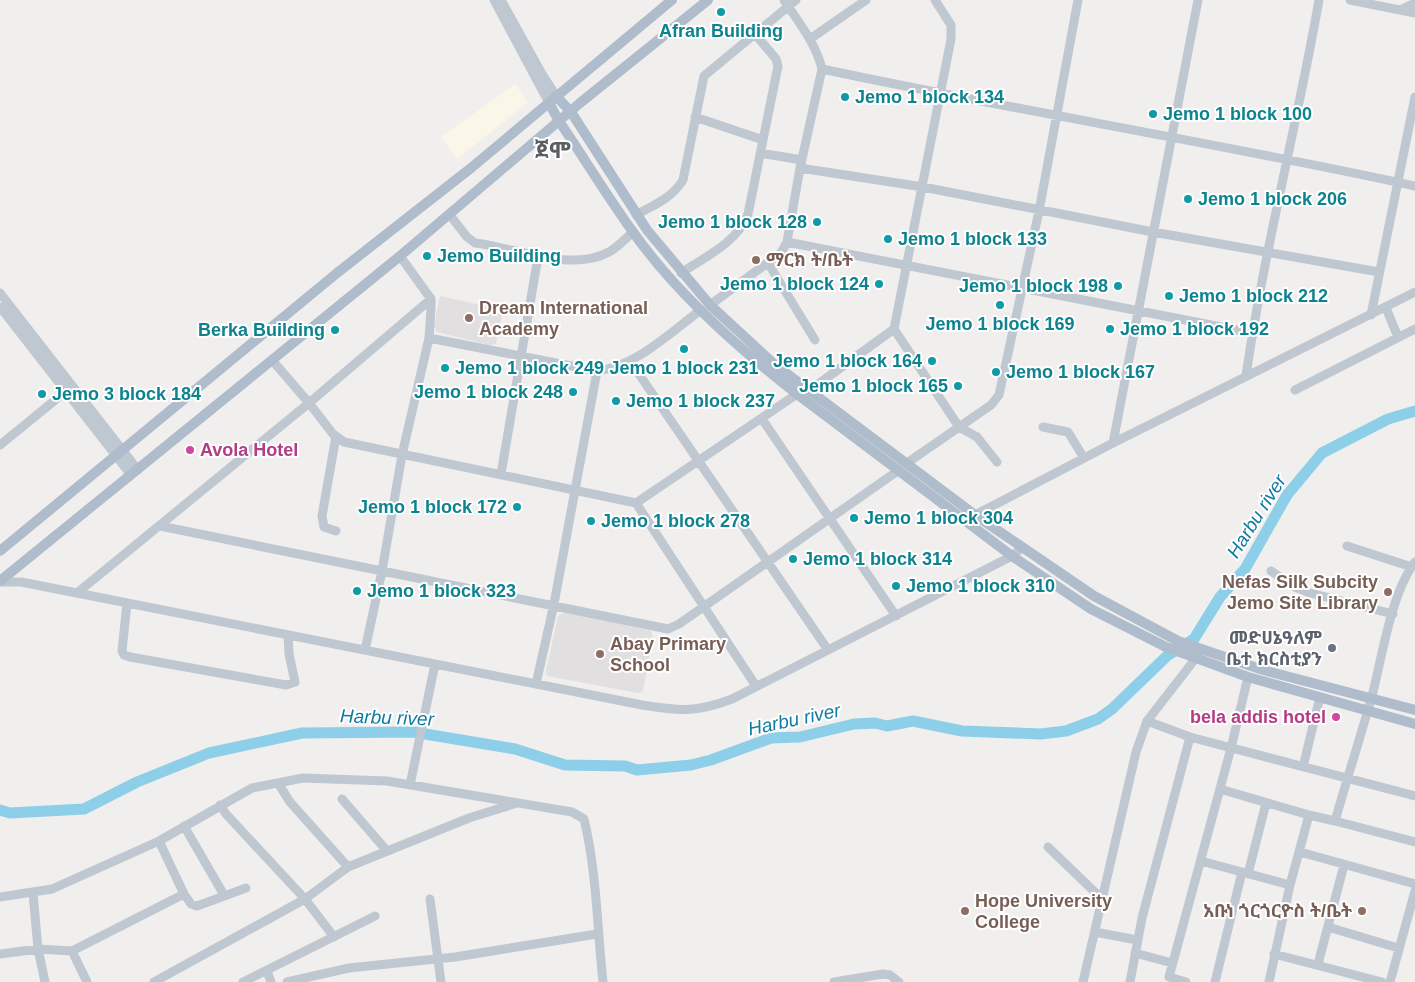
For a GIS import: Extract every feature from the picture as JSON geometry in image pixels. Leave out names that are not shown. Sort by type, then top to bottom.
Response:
[{"type":"main road","points":[[0,551],[336,273],[438,195],[672,0]]},
{"type":"main road","points":[[0,582],[400,256],[559,121],[708,0]]},
{"type":"main road","points":[[583,131],[582,110],[591,95]]},
{"type":"main road","points":[[553,100],[571,112],[636,216],[681,273],[710,305],[774,364],[810,390],[831,412],[903,467],[1012,556],[1092,609],[1166,647],[1178,646]]},
{"type":"main road","points":[[553,100],[559,121],[633,232],[701,310],[763,368],[796,394],[831,412]]},
{"type":"main road","points":[[541,137],[568,134]]},
{"type":"main road","points":[[903,467],[1094,596],[1178,646],[1415,710]]},
{"type":"main road","points":[[1197,651],[1248,677],[1415,724]]},
{"type":"street","points":[[494,0],[553,100]]},
{"type":"street","points":[[501,0],[542,74],[553,100]]},
{"type":"street","points":[[636,216],[668,197],[677,189],[685,170],[704,76],[755,34],[786,3],[796,0]]},
{"type":"street","points":[[810,39],[866,0]]},
{"type":"street","points":[[810,390],[894,329],[942,94],[952,25],[935,0]]},
{"type":"street","points":[[160,526],[554,604],[668,629],[679,624],[991,405],[999,395],[1039,211],[1078,0]]},
{"type":"street","points":[[1113,443],[1198,0]]},
{"type":"street","points":[[1246,376],[1252,333],[1306,79],[1319,0]]},
{"type":"street","points":[[1350,0],[1394,6],[1415,13]]},
{"type":"street","points":[[710,305],[768,264],[781,253],[787,242],[801,164],[822,68],[818,54],[810,39],[786,3]]},
{"type":"street","points":[[1394,6],[1415,3]]},
{"type":"street","points":[[681,273],[719,248],[744,224],[748,214],[778,66],[776,59],[755,34]]},
{"type":"street","points":[[822,68],[942,94],[1056,114],[1172,139],[1415,186]]},
{"type":"street","points":[[1371,315],[1415,97]]},
{"type":"street","points":[[695,117],[763,140]]},
{"type":"street","points":[[760,153],[801,164],[1039,211],[1380,272]]},
{"type":"street","points":[[449,214],[470,241],[538,257],[561,260],[601,256],[610,252],[633,232]]},
{"type":"street","points":[[787,242],[1138,309],[1252,333]]},
{"type":"street","points":[[365,650],[382,571],[402,456],[429,338],[430,299],[400,256]]},
{"type":"street","points":[[501,474],[538,257]]},
{"type":"street","points":[[768,264],[815,340]]},
{"type":"street","points":[[976,515],[1113,443],[1415,292]]},
{"type":"street","points":[[0,293],[119,454]]},
{"type":"street","points":[[77,593],[309,403],[430,299]]},
{"type":"street","points":[[0,307],[65,392],[134,472]]},
{"type":"street","points":[[1386,308],[1398,337]]},
{"type":"street","points":[[429,338],[597,371],[612,369],[630,361],[701,310]]},
{"type":"street","points":[[1295,390],[1415,328]]},
{"type":"street","points":[[894,329],[959,427],[977,437],[997,462]]},
{"type":"street","points":[[272,360],[336,436],[344,442],[402,456],[501,474],[636,503],[756,686]]},
{"type":"street","points":[[630,361],[828,650]]},
{"type":"street","points":[[536,684],[554,604],[573,490],[597,371]]},
{"type":"street","points":[[0,445],[65,392]]},
{"type":"street","points":[[636,503],[762,419],[796,394]]},
{"type":"street","points":[[762,419],[896,616]]},
{"type":"street","points":[[1043,427],[1068,432],[1084,458]]},
{"type":"street","points":[[336,436],[322,516],[324,527],[336,530]]},
{"type":"street","points":[[1336,821],[1393,614],[1413,564],[1347,546]]},
{"type":"street","points":[[0,582],[21,582],[684,712],[718,705],[1012,556],[1023,547]]},
{"type":"street","points":[[12,571],[21,582]]},
{"type":"street","points":[[1271,571],[1310,593],[1393,614]]},
{"type":"street","points":[[127,603],[122,651],[124,655],[286,685],[295,682],[289,654],[288,635]]},
{"type":"street","points":[[1083,982],[1136,752],[1147,722],[1197,651]]},
{"type":"street","points":[[410,785],[435,664]]},
{"type":"street","points":[[1186,982],[1169,980],[1172,963],[1201,861],[1248,677]]},
{"type":"street","points":[[1302,766],[1320,697]]},
{"type":"street","points":[[1147,722],[1190,737],[1415,796]]},
{"type":"street","points":[[1130,982],[1138,940],[1190,737]]},
{"type":"street","points":[[0,897],[33,893],[52,888],[159,841],[252,788],[312,778],[388,781],[572,812],[584,819],[593,855],[597,934],[603,982]]},
{"type":"street","points":[[278,783],[290,802],[348,867]]},
{"type":"street","points":[[1220,789],[1308,815],[1415,842]]},
{"type":"street","points":[[342,799],[387,851]]},
{"type":"street","points":[[159,981],[305,899],[348,867],[469,818],[520,802]]},
{"type":"street","points":[[1215,982],[1266,803]]},
{"type":"street","points":[[220,805],[226,814],[305,899],[334,937]]},
{"type":"street","points":[[1269,982],[1290,884],[1300,852],[1308,815]]},
{"type":"street","points":[[184,826],[224,895]]},
{"type":"street","points":[[159,841],[190,904],[197,906],[246,888]]},
{"type":"street","points":[[1048,847],[1102,899]]},
{"type":"street","points":[[1300,852],[1415,884]]},
{"type":"street","points":[[1201,861],[1290,884]]},
{"type":"street","points":[[1318,964],[1344,864]]},
{"type":"street","points":[[1390,982],[1398,948],[1410,919],[1415,891]]},
{"type":"street","points":[[33,893],[38,948],[45,982]]},
{"type":"street","points":[[0,954],[38,948],[72,951],[184,894]]},
{"type":"street","points":[[430,899],[441,982]]},
{"type":"street","points":[[243,982],[375,916]]},
{"type":"street","points":[[1328,927],[1398,948]]},
{"type":"street","points":[[1095,932],[1138,940]]},
{"type":"street","points":[[287,982],[349,968],[438,959],[597,934]]},
{"type":"street","points":[[72,951],[87,982]]},
{"type":"street","points":[[1135,953],[1172,963]]},
{"type":"street","points":[[1274,954],[1382,982]]},
{"type":"street","points":[[266,971],[271,982]]},
{"type":"street","points":[[834,982],[883,974],[890,975],[899,982]]},
{"type":"shaded area","points":[[515,84],[528,102],[457,159],[441,137]]},
{"type":"shaded area","name":"Dream International Academy","points":[[440,296],[503,310],[496,344],[489,345],[437,332],[434,326]]},
{"type":"shaded area","name":"Abay Primary School","points":[[566,611],[651,631],[653,637],[643,691],[638,693],[547,676],[546,671],[558,616]]},
{"type":"waterway","name":"Harbu river","points":[[0,810],[10,813],[84,809],[137,782],[209,753],[302,733],[413,732],[515,749],[565,765],[625,766],[637,770],[691,765],[711,760],[771,738],[800,737],[854,724],[875,723],[887,726],[913,721],[962,731],[1041,734],[1066,731],[1098,719],[1112,709],[1168,655],[1194,639],[1220,597],[1245,569],[1287,495],[1322,453],[1388,419],[1415,411]]},
{"type":"place","name":"Afran Building","points":[[721,12]]},
{"type":"place","name":"Jemo 1 block 134","points":[[845,97]]},
{"type":"place","name":"Jemo 1 block 100","points":[[1153,114]]},
{"type":"place","name":"Jemo 1 block 206","points":[[1188,199]]},
{"type":"place","name":"Jemo 1 block 128","points":[[817,222]]},
{"type":"place","name":"Jemo 1 block 133","points":[[888,239]]},
{"type":"place","name":"Jemo Building","points":[[427,256]]},
{"type":"place","name":"ማርክ ት/ቤት","points":[[756,260]]},
{"type":"place","name":"Jemo 1 block 124","points":[[879,284]]},
{"type":"place","name":"Jemo 1 block 198","points":[[1118,286]]},
{"type":"place","name":"Jemo 1 block 212","points":[[1169,296]]},
{"type":"place","name":"Jemo 1 block 169","points":[[1000,305]]},
{"type":"place","name":"Dream International Academy","points":[[469,318]]},
{"type":"place","name":"Jemo 1 block 192","points":[[1110,329]]},
{"type":"place","name":"Berka Building","points":[[335,330]]},
{"type":"place","name":"Jemo 1 block 231","points":[[684,349]]},
{"type":"place","name":"Jemo 1 block 164","points":[[932,361]]},
{"type":"place","name":"Jemo 1 block 249","points":[[445,368]]},
{"type":"place","name":"Jemo 1 block 167","points":[[996,372]]},
{"type":"place","name":"Jemo 1 block 165","points":[[958,386]]},
{"type":"place","name":"Jemo 1 block 248","points":[[573,392]]},
{"type":"place","name":"Jemo 3 block 184","points":[[42,394]]},
{"type":"place","name":"Jemo 1 block 237","points":[[616,401]]},
{"type":"place","name":"Avola Hotel","points":[[190,450]]},
{"type":"place","name":"Jemo 1 block 172","points":[[517,507]]},
{"type":"place","name":"Jemo 1 block 304","points":[[854,518]]},
{"type":"place","name":"Jemo 1 block 278","points":[[591,521]]},
{"type":"place","name":"Jemo 1 block 314","points":[[793,559]]},
{"type":"place","name":"Jemo 1 block 310","points":[[896,586]]},
{"type":"place","name":"Jemo 1 block 323","points":[[357,591]]},
{"type":"place","name":"Nefas Silk Subcity Jemo Site Library","points":[[1388,592]]},
{"type":"place","name":"መድሀኔዓለም ቤተ ክርስቲያን","points":[[1332,648]]},
{"type":"place","name":"Abay Primary School","points":[[600,654]]},
{"type":"place","name":"bela addis hotel","points":[[1336,717]]},
{"type":"place","name":"Hope University College","points":[[965,911]]},
{"type":"place","name":"አቡነ ጎርጎርዮስ ት/ቤት","points":[[1362,911]]},
{"type":"district","name":"ጀሞ","points":[[553,150]]}]
